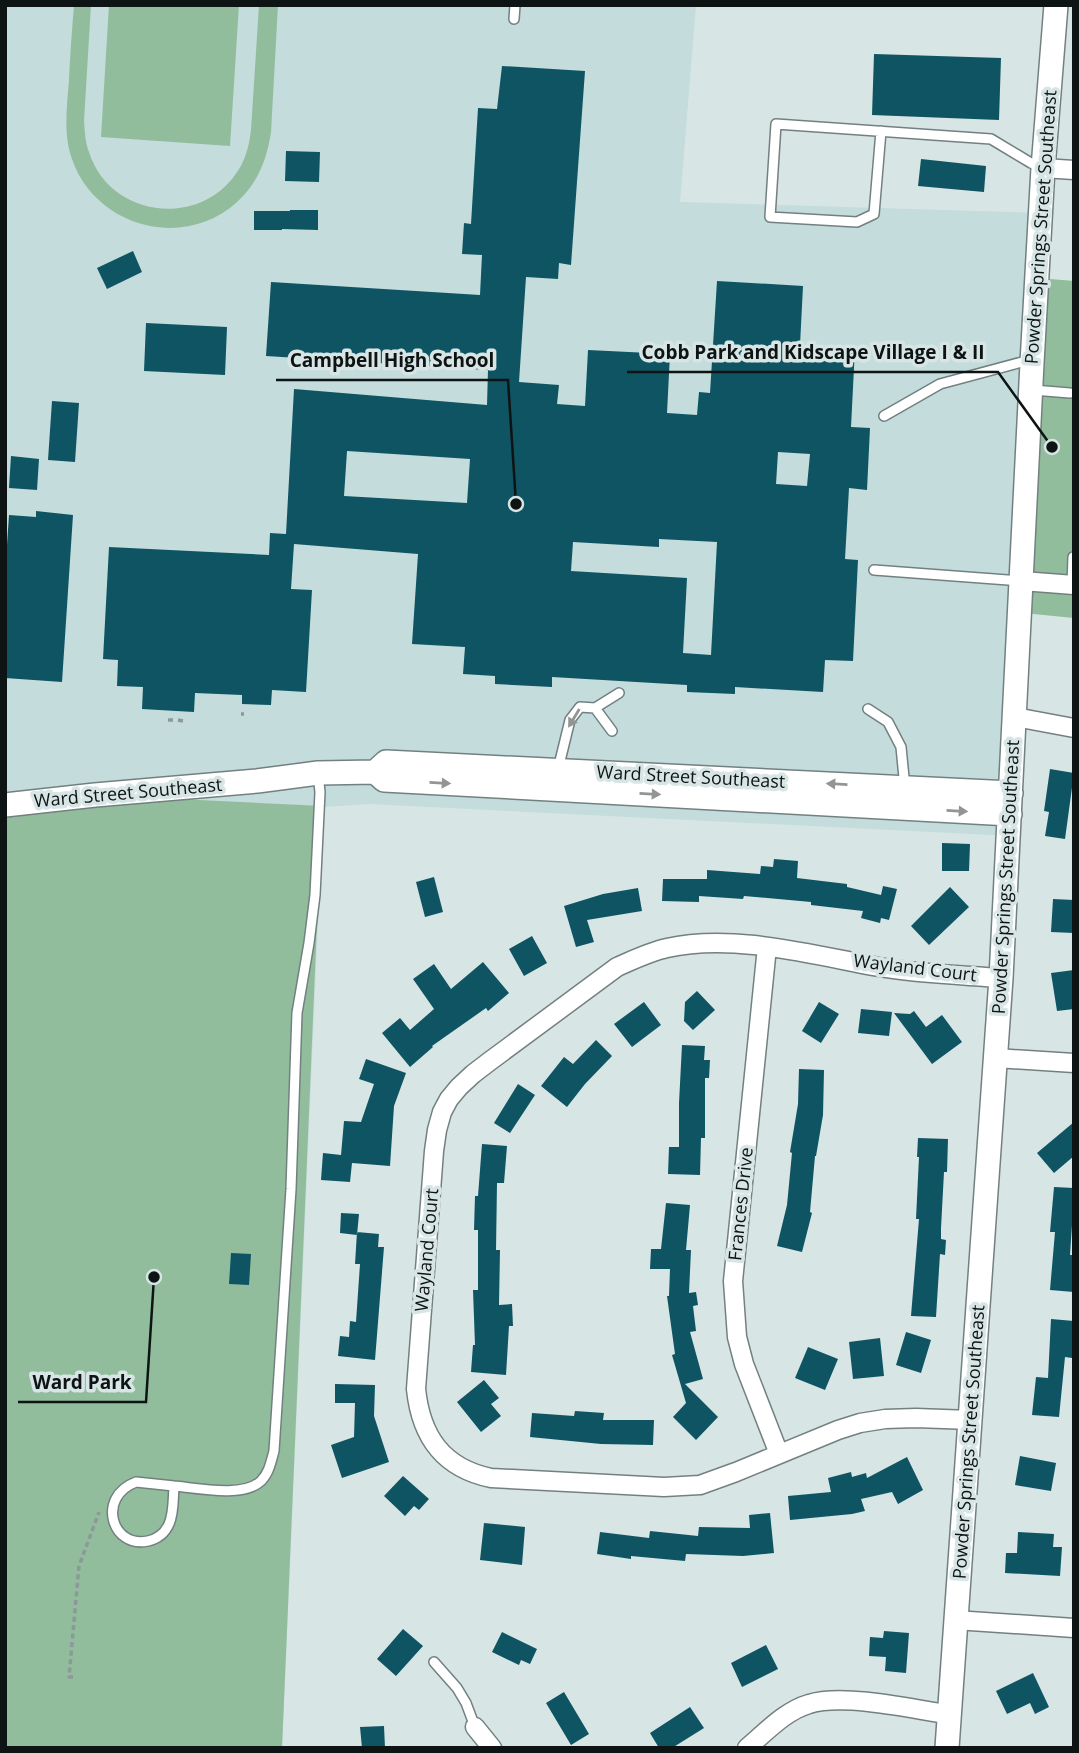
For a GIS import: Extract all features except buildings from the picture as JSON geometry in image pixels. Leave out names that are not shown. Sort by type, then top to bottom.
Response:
[{"type":"street","name":"Powder Springs Street Southeast","points":[[947,1748],[996,1058],[1030,390],[1056,5]]},
{"type":"street","points":[[1043,168],[1074,170]]},
{"type":"street","points":[[1022,581],[1073,585]]},
{"type":"street","points":[[1015,718],[1074,728]]},
{"type":"street","name":"Ward Street Southeast","points":[[5,805],[318,773],[375,772],[386,762],[563,770],[904,798]]},
{"type":"street","name":"Ward Street Southeast","points":[[375,772],[384,780],[582,791],[1010,803]]},
{"type":"street","name":"Wayland Court","points":[[971,1420],[916,1418],[860,1423],[700,1485],[664,1488],[491,1478],[474,1474],[459,1467],[446,1456],[423,1426],[415,1390],[434,1151],[442,1112],[449,1099],[473,1073],[617,967],[665,948],[693,943],[804,951],[881,967],[1001,978]]},
{"type":"street","name":"Frances Drive","points":[[767,947],[733,1281],[737,1337],[744,1364],[779,1454]]},
{"type":"street","points":[[996,1058],[1074,1063]]},
{"type":"street","points":[[955,1620],[1074,1628]]},
{"type":"street","points":[[747,1748],[784,1716],[809,1703],[837,1700],[864,1702],[950,1715]]},
{"type":"street","points":[[475,1727],[492,1748]]},
{"type":"lane","points":[[514,19],[515,5]]},
{"type":"lane","points":[[881,131],[874,214],[858,222],[771,217],[776,124],[881,131],[991,139],[1043,168]]},
{"type":"lane","points":[[884,416],[940,384],[1022,362],[1032,363]]},
{"type":"lane","points":[[1030,390],[1070,393]]},
{"type":"lane","points":[[1073,558],[1073,585]]},
{"type":"lane","points":[[874,570],[1022,581]]},
{"type":"lane","points":[[582,791],[563,770],[561,761],[570,720],[580,707],[595,708],[619,693]]},
{"type":"lane","points":[[595,708],[612,731]]},
{"type":"lane","points":[[868,709],[888,722],[901,747],[904,798]]},
{"type":"lane","points":[[174,1486],[170,1522],[160,1536],[144,1542],[121,1534],[112,1512],[116,1496],[128,1485],[145,1482],[218,1490],[243,1489],[254,1486],[267,1473],[274,1451],[291,1189],[297,1013],[314,895],[320,808],[318,773]]},
{"type":"lane","points":[[434,1662],[467,1703],[475,1727]]},
{"type":"path","points":[[73,1677],[69,1677],[81,1558],[100,1511],[112,1512]]},
{"type":"shaded area","points":[[5,5],[696,5],[680,202],[1040,213],[1037,278],[1074,281],[1074,618],[1025,613],[1012,836],[369,804],[323,807],[282,1748],[5,1748]]},
{"type":"green space","points":[[74,5],[91,5],[84,121],[88,148],[99,174],[115,190],[134,202],[155,208],[177,208],[199,203],[218,192],[241,165],[251,130],[259,5],[278,5],[269,142],[256,179],[237,202],[216,217],[192,226],[168,228],[143,224],[120,215],[100,201],[84,182],[72,159],[67,130]]},
{"type":"green space","points":[[109,5],[239,5],[230,146],[101,137]]},
{"type":"green space","points":[[1037,278],[1074,281],[1074,618],[1024,613]]},
{"type":"green space","points":[[95,795],[322,806],[282,1748],[5,1748],[5,802]]},
{"type":"place","name":"Cobb Park and Kidscape Village I & II","points":[[1052,447]]},
{"type":"place","name":"Campbell High School","points":[[516,504]]},
{"type":"place","name":"Ward Park","points":[[154,1277]]}]
